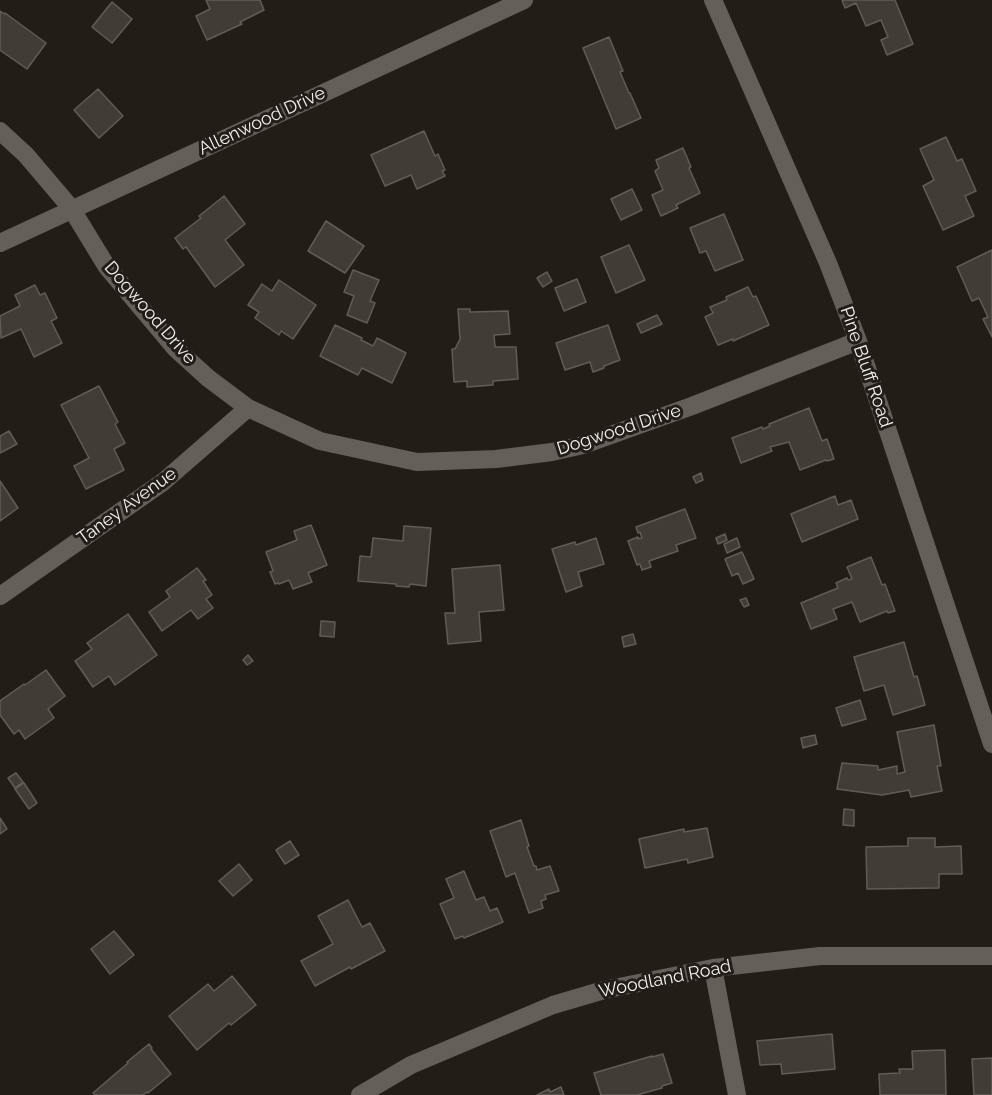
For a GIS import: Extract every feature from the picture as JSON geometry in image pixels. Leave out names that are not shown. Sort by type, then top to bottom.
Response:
[{"type":"street","name":"Allenwood Drive","points":[[0,243],[71,208],[524,0]]},
{"type":"street","name":"Pine Bluff Road","points":[[713,0],[828,263],[858,341],[992,744]]},
{"type":"street","name":"Dogwood Drive","points":[[0,131],[26,155],[71,208],[107,267],[175,348],[208,378],[248,408],[320,441],[417,462],[496,459],[552,452],[583,445],[692,406],[858,341]]},
{"type":"street","name":"Taney Avenue","points":[[0,597],[163,482],[248,408]]},
{"type":"street","name":"Woodland Road","points":[[360,1095],[411,1065],[553,1005],[604,990],[713,968],[820,956],[992,956]]},
{"type":"street","points":[[713,968],[737,1095]]},
{"type":"building","points":[[206,0],[260,0],[264,10],[240,22],[242,24],[207,40],[196,16],[210,9]]},
{"type":"building","points":[[842,0],[895,0],[913,44],[887,55],[881,40],[888,37],[881,20],[866,26],[856,3],[845,8]]},
{"type":"building","points":[[112,2],[132,19],[112,43],[92,27]]},
{"type":"building","points":[[0,11],[46,43],[27,69],[0,50]]},
{"type":"building","points":[[609,37],[623,71],[620,72],[641,118],[616,129],[583,48]]},
{"type":"building","points":[[98,89],[123,116],[99,138],[74,110]]},
{"type":"building","points":[[424,131],[435,156],[438,154],[445,170],[442,171],[445,176],[417,189],[411,175],[385,186],[371,155]]},
{"type":"building","points":[[946,137],[957,161],[962,159],[976,191],[965,196],[974,216],[943,230],[923,186],[934,180],[920,149]]},
{"type":"building","points":[[683,148],[700,193],[676,205],[678,208],[661,216],[652,195],[663,190],[655,171],[659,168],[656,160]]},
{"type":"building","points":[[632,189],[642,210],[621,220],[611,199]]},
{"type":"building","points":[[224,196],[245,224],[225,240],[244,265],[215,287],[186,247],[183,249],[175,238]]},
{"type":"building","points":[[724,214],[743,260],[715,271],[706,251],[700,253],[690,228]]},
{"type":"building","points":[[326,221],[364,246],[345,273],[308,251]]},
{"type":"building","points":[[629,245],[645,280],[616,293],[601,257]]},
{"type":"building","points":[[992,250],[992,337],[983,319],[988,317],[979,298],[972,301],[957,267]]},
{"type":"building","points":[[353,270],[379,280],[370,301],[375,303],[367,323],[347,315],[354,296],[344,292]]},
{"type":"building","points":[[547,272],[552,281],[543,287],[537,278]]},
{"type":"building","points":[[577,279],[586,302],[564,311],[555,288]]},
{"type":"building","points":[[279,280],[316,305],[293,339],[281,331],[279,335],[255,318],[259,312],[248,305],[262,284],[272,291]]},
{"type":"building","points":[[35,285],[40,295],[45,293],[57,318],[51,321],[62,343],[34,357],[21,329],[1,338],[0,316],[20,306],[15,295]]},
{"type":"building","points":[[748,287],[753,297],[756,296],[769,325],[718,345],[705,317],[713,313],[710,307]]},
{"type":"building","points":[[458,309],[470,309],[470,312],[508,311],[510,334],[494,335],[495,347],[516,347],[518,379],[493,381],[493,385],[467,387],[467,381],[454,382],[452,349],[455,349],[460,339]]},
{"type":"building","points":[[657,315],[662,324],[641,333],[637,324]]},
{"type":"building","points":[[335,325],[373,346],[377,338],[406,353],[392,383],[362,368],[358,375],[320,356]]},
{"type":"building","points":[[608,325],[620,360],[593,372],[590,362],[565,370],[556,343]]},
{"type":"building","points":[[99,386],[118,422],[115,424],[125,443],[114,449],[124,470],[86,489],[74,466],[89,458],[61,405]]},
{"type":"building","points":[[809,408],[822,441],[827,439],[834,459],[800,470],[789,442],[770,447],[772,451],[741,463],[732,438],[762,427],[763,429],[770,426],[769,424]]},
{"type":"building","points":[[9,431],[17,444],[0,453],[0,436]]},
{"type":"building","points":[[701,473],[703,480],[696,483],[693,477]]},
{"type":"building","points":[[0,481],[18,508],[0,521]]},
{"type":"building","points":[[835,496],[838,505],[851,500],[858,519],[802,542],[791,514]]},
{"type":"building","points":[[685,509],[696,538],[676,545],[678,551],[649,561],[651,567],[642,570],[640,564],[637,565],[628,541],[638,537],[638,539],[642,538],[636,527]]},
{"type":"building","points":[[311,525],[327,565],[308,573],[312,582],[293,589],[289,580],[275,584],[266,552],[297,540],[294,531]]},
{"type":"building","points":[[404,526],[431,528],[426,586],[410,584],[409,587],[358,581],[360,556],[371,557],[373,538],[403,541]]},
{"type":"building","points":[[725,534],[727,540],[718,544],[716,538]]},
{"type":"building","points":[[596,538],[604,564],[578,572],[582,586],[566,592],[552,549],[575,542],[576,545]]},
{"type":"building","points":[[737,538],[740,547],[727,553],[724,544]]},
{"type":"building","points":[[742,552],[754,579],[743,584],[738,573],[732,576],[725,559]]},
{"type":"building","points":[[871,557],[882,585],[885,584],[895,611],[888,613],[887,611],[860,622],[852,602],[833,609],[837,619],[811,629],[801,603],[838,588],[836,583],[847,578],[852,579],[847,567]]},
{"type":"building","points":[[500,565],[504,610],[479,612],[481,641],[448,644],[445,613],[455,613],[452,569]]},
{"type":"building","points":[[197,568],[206,580],[203,581],[212,595],[206,599],[213,608],[198,619],[191,610],[162,631],[149,612],[170,597],[166,591]]},
{"type":"building","points":[[746,598],[749,605],[744,607],[740,600]]},
{"type":"building","points":[[128,614],[157,655],[115,685],[109,676],[93,687],[75,661],[92,649],[87,643]]},
{"type":"building","points":[[321,621],[335,622],[334,637],[320,636]]},
{"type":"building","points":[[633,634],[636,644],[624,647],[622,637]]},
{"type":"building","points":[[904,642],[925,705],[893,715],[884,685],[864,691],[854,657]]},
{"type":"building","points":[[248,655],[253,661],[247,665],[243,660]]},
{"type":"building","points":[[46,670],[65,696],[48,709],[54,718],[25,739],[19,730],[14,734],[0,715],[0,701]]},
{"type":"building","points":[[860,700],[866,719],[842,726],[836,708]]},
{"type":"building","points":[[934,725],[941,766],[937,766],[942,791],[911,797],[909,790],[882,795],[837,789],[842,763],[878,766],[878,770],[897,766],[897,774],[905,772],[897,732]]},
{"type":"building","points":[[815,735],[817,744],[803,748],[801,738]]},
{"type":"building","points":[[16,773],[23,782],[15,788],[8,778]]},
{"type":"building","points":[[24,783],[37,803],[29,809],[15,789]]},
{"type":"building","points":[[844,809],[854,810],[854,826],[843,825]]},
{"type":"building","points":[[0,818],[7,829],[0,834]]},
{"type":"building","points":[[521,820],[534,866],[537,870],[550,866],[559,891],[545,895],[546,899],[541,901],[543,908],[529,913],[515,873],[506,877],[490,831]]},
{"type":"building","points":[[707,828],[713,857],[688,863],[687,859],[645,868],[639,839],[684,829],[684,832]]},
{"type":"building","points":[[908,838],[935,838],[935,847],[961,846],[962,874],[939,874],[939,888],[867,889],[866,847],[908,846]]},
{"type":"building","points":[[290,841],[299,855],[285,864],[276,850]]},
{"type":"building","points":[[239,864],[252,880],[233,896],[219,881]]},
{"type":"building","points":[[464,871],[476,900],[484,897],[490,911],[497,908],[503,922],[464,938],[463,936],[455,939],[440,904],[454,898],[446,879]]},
{"type":"building","points":[[348,900],[362,927],[370,923],[385,951],[315,986],[301,961],[333,944],[318,916]]},
{"type":"building","points":[[114,931],[134,955],[110,974],[91,949]]},
{"type":"building","points":[[232,976],[256,1005],[231,1025],[229,1023],[197,1050],[169,1016],[208,984],[214,991]]},
{"type":"building","points":[[832,1034],[835,1069],[782,1074],[781,1064],[760,1065],[757,1041]]},
{"type":"building","points":[[149,1044],[171,1074],[143,1095],[95,1095],[93,1093],[127,1062]]},
{"type":"building","points":[[945,1050],[946,1095],[880,1095],[879,1074],[900,1073],[899,1069],[913,1069],[912,1051]]},
{"type":"building","points":[[663,1054],[672,1083],[637,1095],[601,1095],[594,1073]]},
{"type":"building","points":[[992,1058],[992,1095],[974,1095],[972,1059]]},
{"type":"building","points":[[561,1087],[564,1095],[537,1095],[549,1089],[550,1092]]}]
